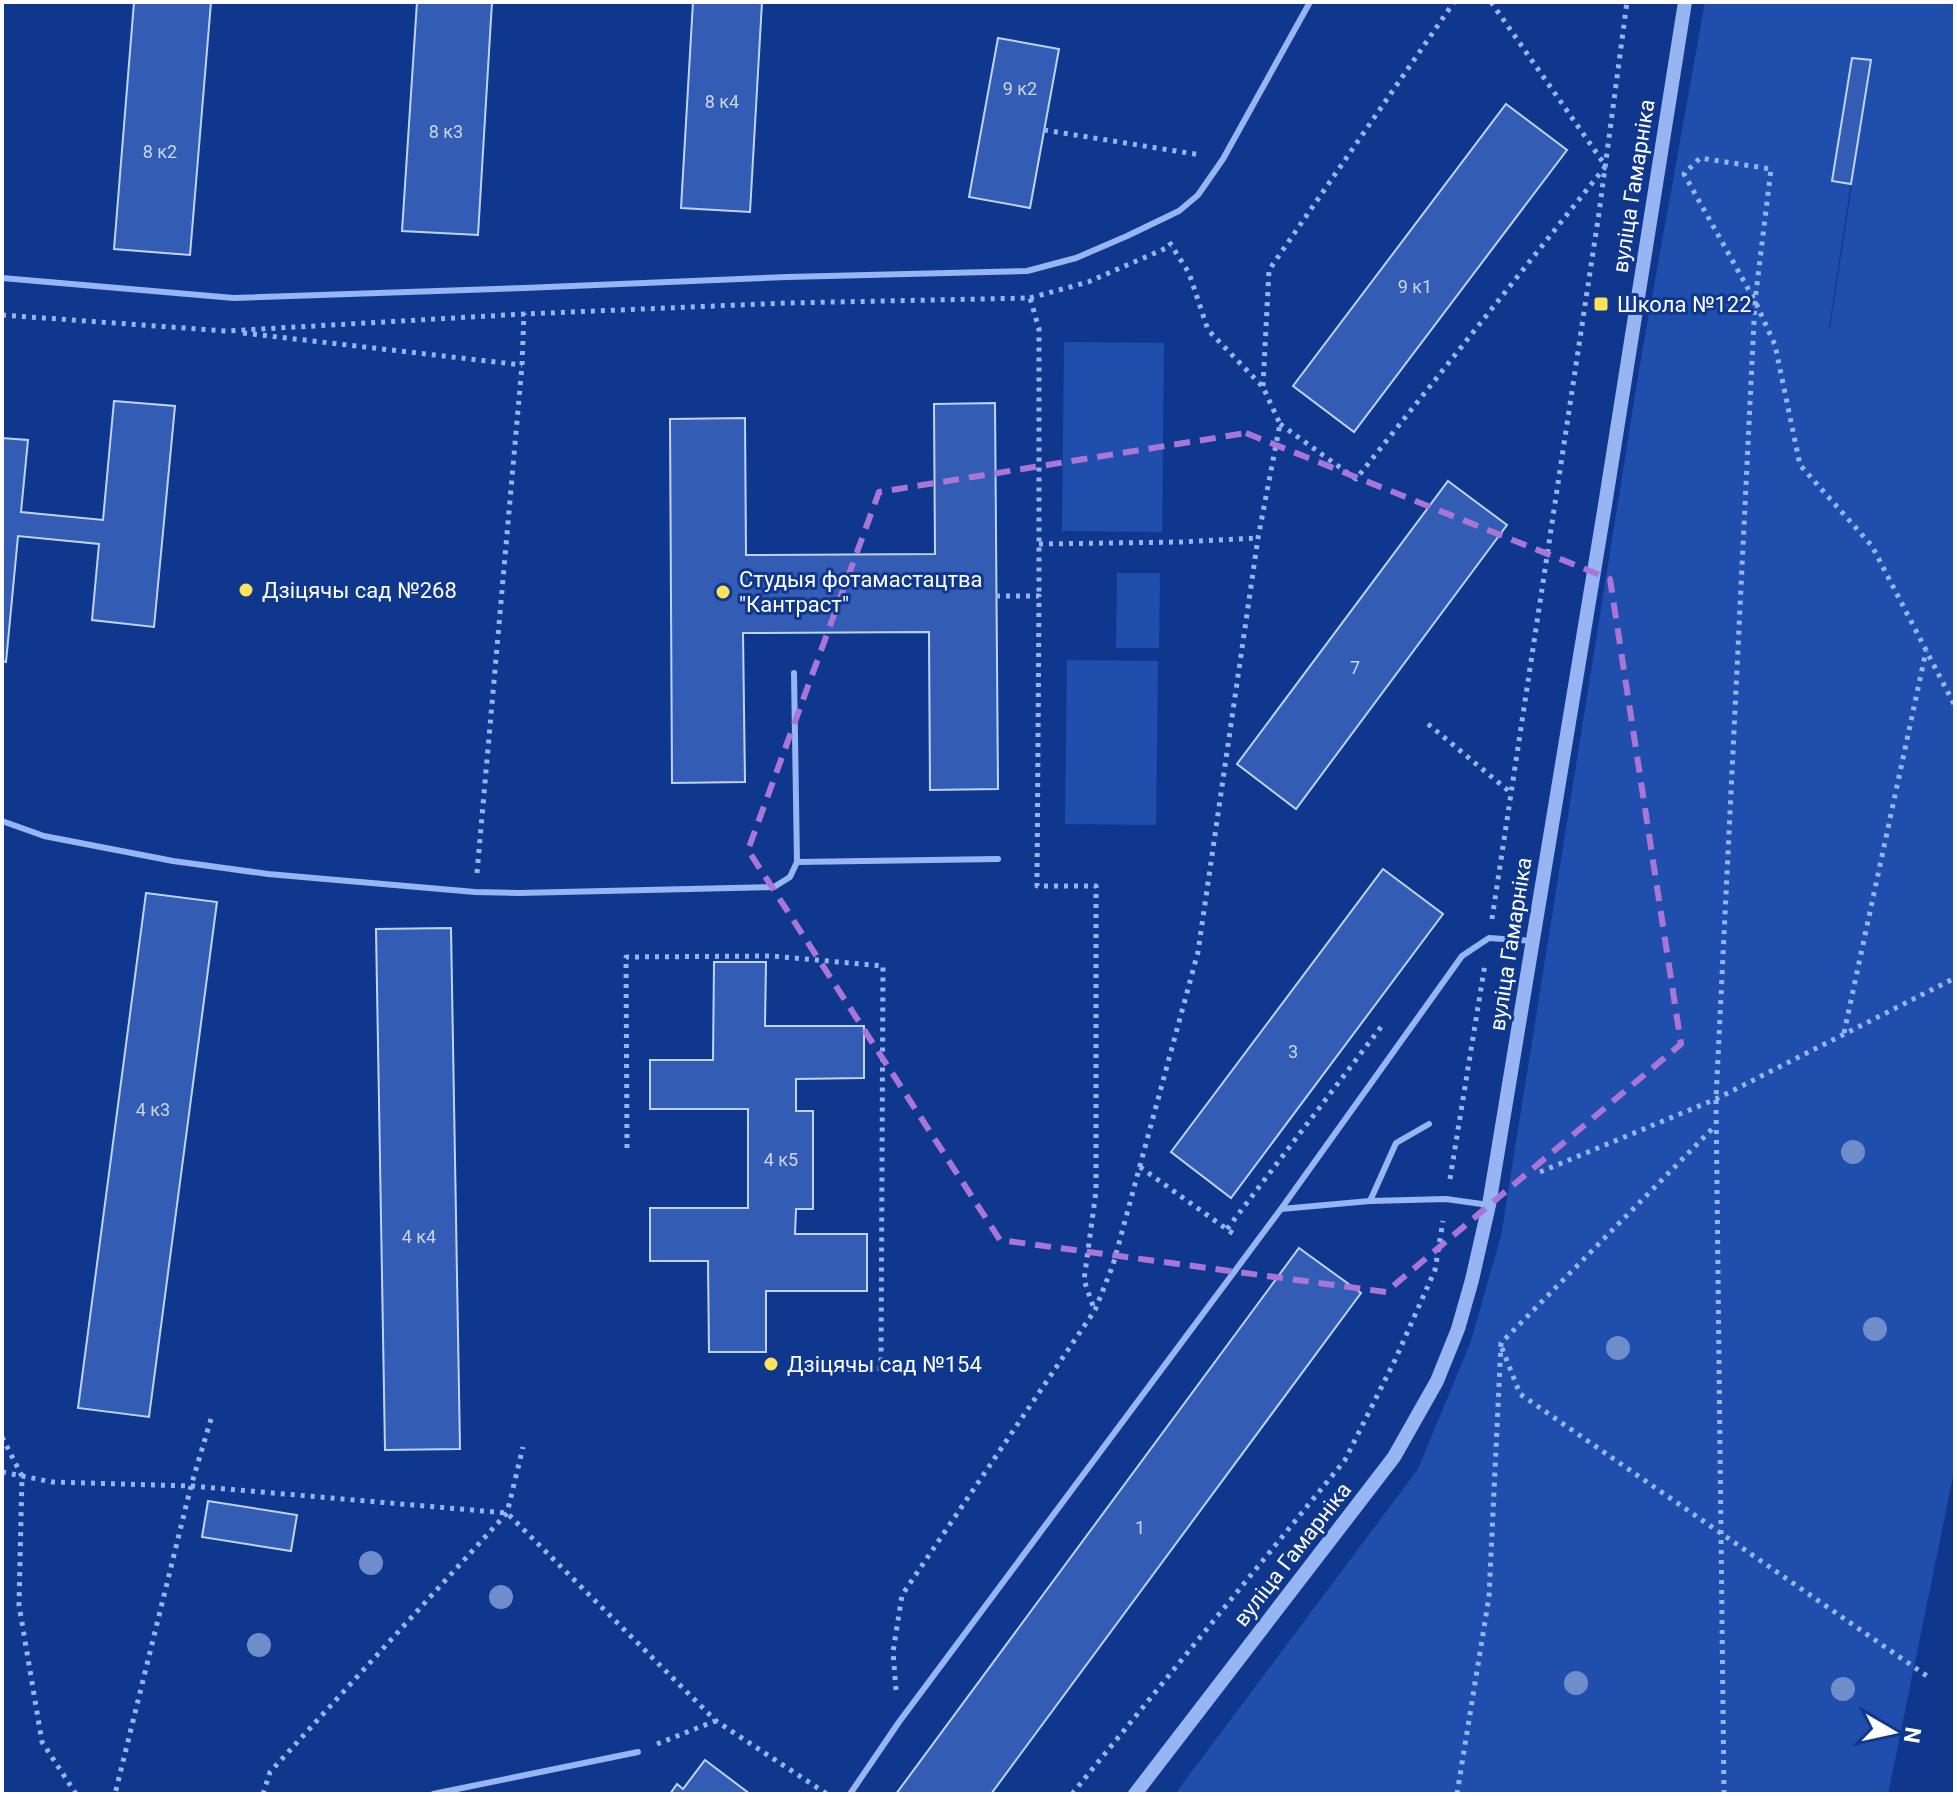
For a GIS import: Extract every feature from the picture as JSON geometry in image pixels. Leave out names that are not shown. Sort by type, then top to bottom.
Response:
[{"type":"street","name":"вуліца Гамарніка","points":[[1135,1794],[1394,1457],[1437,1381],[1458,1329],[1489,1205],[1685,2]]},
{"type":"lane","points":[[2,278],[234,298],[1027,271],[1076,258],[1156,223],[1179,211],[1198,195],[1223,159],[1310,2]]},
{"type":"lane","points":[[2,821],[44,836],[173,861],[268,874],[475,892],[774,887],[790,877],[797,862],[794,673]]},
{"type":"lane","points":[[797,862],[998,859]]},
{"type":"lane","points":[[850,1794],[899,1722],[1281,1209],[1462,956],[1489,938],[1532,941]]},
{"type":"lane","points":[[1370,1201],[1396,1143],[1429,1124]]},
{"type":"lane","points":[[1281,1209],[1370,1201],[1446,1199],[1489,1205]]},
{"type":"lane","points":[[433,1794],[638,1752]]},
{"type":"path","points":[[1263,387],[1269,270],[1454,2]]},
{"type":"path","points":[[1491,2],[1606,166]]},
{"type":"path","points":[[1156,223],[1189,273],[1208,330],[1263,387],[1280,424],[1356,479],[1606,166],[1627,2]]},
{"type":"path","points":[[1044,130],[1223,159]]},
{"type":"path","points":[[1724,1794],[1716,1099],[1755,301],[1771,169],[1700,158],[1684,174],[1755,301],[1775,345],[1800,465],[1872,546],[1955,706]]},
{"type":"path","points":[[226,331],[787,303],[1030,298],[1088,282],[1172,246]]},
{"type":"path","points":[[475,892],[522,365],[524,288]]},
{"type":"path","points":[[1030,298],[1039,329],[1037,886],[1096,886],[1096,1191],[1084,1280],[1095,1310]]},
{"type":"path","points":[[2,315],[226,331],[522,365]]},
{"type":"path","points":[[893,1652],[902,1595],[1095,1310],[1113,1265],[1198,952],[1258,538],[1280,424]]},
{"type":"path","points":[[1039,544],[1258,538]]},
{"type":"path","points":[[996,596],[1039,596]]},
{"type":"path","points":[[1844,1034],[1926,650]]},
{"type":"path","points":[[1428,724],[1511,793]]},
{"type":"path","points":[[627,1148],[626,957],[772,956],[883,966],[881,1368],[786,1372]]},
{"type":"path","points":[[1540,1172],[1716,1099],[1955,978]]},
{"type":"path","points":[[1140,1167],[1227,1229],[1390,1016]]},
{"type":"path","points":[[1457,1794],[1489,1597],[1501,1343],[1716,1124]]},
{"type":"path","points":[[1501,1343],[1520,1394],[1927,1676]]},
{"type":"path","points":[[115,1794],[191,1486],[211,1419]]},
{"type":"path","points":[[2,1437],[22,1476],[19,1605],[42,1742],[76,1794]]},
{"type":"path","points":[[263,1794],[270,1772],[507,1513],[523,1447]]},
{"type":"path","points":[[2,1472],[52,1482],[191,1486],[507,1513],[716,1721],[827,1794]]},
{"type":"path","points":[[638,1752],[716,1721]]},
{"type":"highlighted area","points":[[1246,433],[1610,579],[1681,1044],[1386,1292],[1000,1240],[748,850],[879,492]]},
{"type":"shaded area","points":[[1705,2],[1955,2],[1955,1467],[1888,1794],[1175,1794],[1418,1469],[1471,1341],[1501,1236],[1640,364]],"holes":[[[1871,60],[1830,328],[1869,61]]]},
{"type":"shaded area","points":[[1064,342],[1164,343],[1162,532],[1062,531]]},
{"type":"shaded area","points":[[1117,573],[1160,573],[1159,648],[1116,648]]},
{"type":"shaded area","points":[[1067,660],[1158,661],[1156,825],[1065,824]]},
{"type":"building","points":[[134,2],[211,2],[190,255],[114,249]]},
{"type":"building","points":[[417,2],[492,2],[478,235],[402,231]]},
{"type":"building","points":[[693,2],[762,2],[750,212],[681,208]]},
{"type":"building","points":[[998,38],[1059,49],[1030,208],[969,197]]},
{"type":"building","points":[[1852,58],[1871,60],[1851,184],[1832,181]]},
{"type":"building","points":[[1506,104],[1567,150],[1354,432],[1293,386]]},
{"type":"building","points":[[114,401],[175,406],[154,627],[92,620],[99,544],[18,536],[6,662],[2,661],[2,438],[28,440],[21,512],[103,520]]},
{"type":"building","points":[[995,403],[998,789],[930,790],[929,632],[743,633],[745,782],[672,783],[670,419],[745,418],[746,555],[935,554],[934,404]]},
{"type":"building","points":[[1448,481],[1507,525],[1296,809],[1237,764]]},
{"type":"building","points":[[1383,869],[1443,914],[1231,1198],[1171,1152]]},
{"type":"building","points":[[146,893],[217,902],[149,1417],[78,1408]]},
{"type":"building","points":[[451,928],[460,1449],[385,1450],[376,929]]},
{"type":"building","points":[[714,962],[766,962],[765,1026],[864,1026],[864,1078],[796,1079],[796,1111],[813,1111],[813,1209],[796,1209],[795,1234],[867,1234],[867,1291],[766,1291],[766,1352],[709,1352],[708,1261],[650,1261],[650,1208],[748,1208],[748,1109],[650,1109],[650,1060],[713,1060]]},
{"type":"building","points":[[1299,1248],[1361,1293],[991,1794],[896,1794]]},
{"type":"building","points":[[208,1501],[297,1515],[291,1551],[202,1537]]},
{"type":"building","points":[[705,1760],[750,1794],[670,1794],[677,1784],[683,1789]]},
{"type":"place","name":"Школа №122","points":[[1601,304]]},
{"type":"place","name":"Дзіцячы сад №268","points":[[246,590]]},
{"type":"place","name":"Студыя фотамастацтва \"Кантраст\"","points":[[723,592]]},
{"type":"place","name":"Дзіцячы сад №154","points":[[771,1364]]}]
